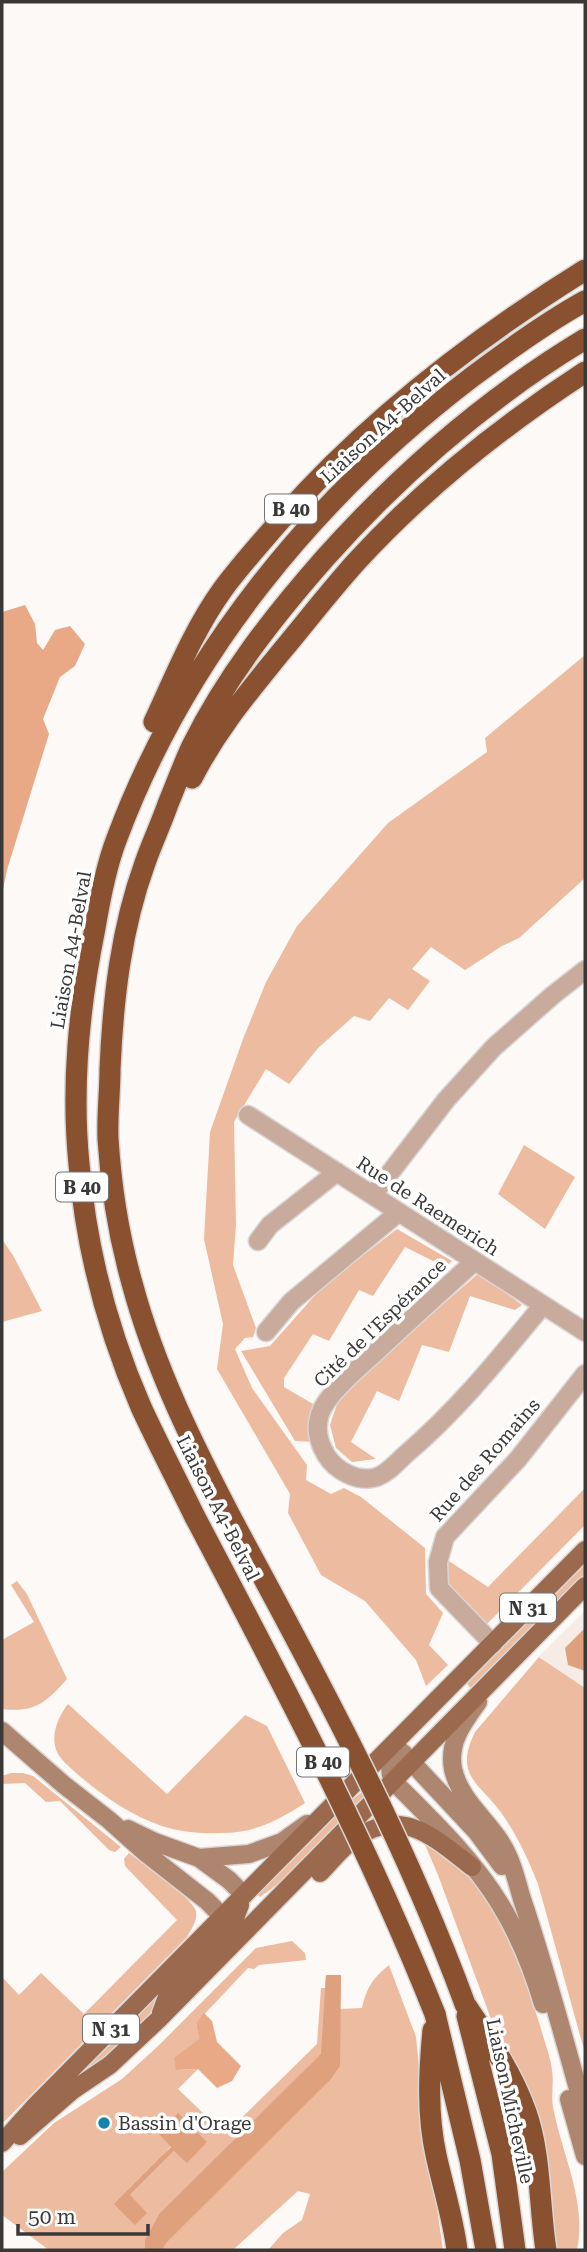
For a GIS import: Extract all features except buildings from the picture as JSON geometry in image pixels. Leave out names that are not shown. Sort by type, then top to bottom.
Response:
[{"type":"highway","name":"B 40","points":[[116,841],[131,772],[188,649],[222,590],[253,552],[302,495],[405,398],[493,330],[585,270]]},
{"type":"highway","name":"Liaison A4-Belval","points":[[435,2014],[406,1942],[340,1797],[195,1517],[141,1405],[122,1356],[102,1293],[91,1244],[79,1163],[76,1097],[82,992],[100,901],[116,841],[149,762],[181,699],[250,597],[300,537],[368,465],[434,407],[503,354],[585,301]]},
{"type":"highway","name":"Liaison A4-Belval","points":[[464,2004],[412,1872],[303,1650],[192,1442],[143,1320],[131,1281],[113,1181],[108,1136],[112,1025],[117,976],[144,865],[192,747],[228,683],[294,593],[392,486],[503,393],[585,339]]},
{"type":"highway","name":"B 40","points":[[144,865],[170,827],[204,754],[226,719],[357,561],[462,462],[516,419],[585,372]]},
{"type":"highway","name":"B 40","points":[[464,2004],[512,2079],[527,2113],[535,2150],[546,2250]]},
{"type":"highway","name":"Liaison Micheville","points":[[464,2004],[502,2154],[515,2250]]},
{"type":"highway","name":"B 40","points":[[435,2014],[430,2063],[430,2106],[436,2153],[453,2219],[457,2250]]},
{"type":"highway","name":"B 40","points":[[435,2014],[470,2160],[486,2250]]},
{"type":"main road","name":"N 31","points":[[38,2121],[81,2099],[118,2074],[236,1930],[244,1895],[332,1806],[450,1698],[470,1666],[585,1550]]},
{"type":"main road","name":"N 31","points":[[2,2152],[73,2090],[110,2065],[159,2019],[170,1989],[393,1781],[585,1586]]},
{"type":"main road","points":[[496,1677],[455,1737],[452,1748],[453,1768],[460,1790],[493,1829],[509,1856],[585,2114]]},
{"type":"main road","points":[[2,1731],[147,1854],[207,1901],[236,1930]]},
{"type":"main road","points":[[520,1892],[476,1831],[397,1746],[391,1762],[390,1773],[393,1781],[448,1837],[472,1867],[499,1902],[520,1943],[539,1991],[585,2156]]},
{"type":"main road","points":[[199,1858],[249,1854],[282,1842],[332,1806]]},
{"type":"main road","points":[[109,1820],[155,1842],[199,1858],[244,1895]]},
{"type":"main road","name":"N 31","points":[[2,2143],[36,2105],[236,1930],[354,1839],[371,1829],[398,1824],[415,1827],[438,1840],[472,1867]]},
{"type":"street","points":[[373,1195],[446,1100],[494,1047],[585,970]]},
{"type":"street","name":"Rue de Raemerich","points":[[248,1115],[585,1332]]},
{"type":"street","points":[[258,1241],[270,1225],[337,1172]]},
{"type":"street","points":[[267,1332],[291,1302],[399,1212]]},
{"type":"street","name":"Cité de l'Espérance","points":[[475,1261],[356,1370],[329,1399],[320,1414],[318,1434],[329,1460],[340,1470],[359,1477],[375,1477],[385,1472],[426,1437],[485,1376],[543,1305]]},
{"type":"street","name":"Rue des Romains","points":[[493,1644],[439,1588],[438,1562],[445,1537],[518,1460],[585,1374]]},
{"type":"shaded area","points":[[25,605],[35,624],[37,643],[43,650],[55,630],[70,626],[85,644],[75,666],[60,677],[43,719],[49,734],[2,894],[2,612]]},
{"type":"shaded area","points":[[585,655],[585,878],[519,938],[465,970],[431,947],[412,969],[430,981],[408,1010],[389,998],[370,1021],[354,1016],[318,1048],[289,1084],[266,1069],[234,1122],[236,1225],[233,1265],[256,1328],[253,1337],[245,1338],[235,1349],[252,1388],[307,1465],[306,1480],[331,1494],[344,1488],[361,1497],[425,1548],[426,1594],[443,1613],[429,1645],[448,1665],[426,1686],[416,1660],[365,1601],[321,1575],[288,1513],[290,1494],[217,1369],[223,1324],[204,1239],[210,1132],[266,982],[297,926],[388,823],[487,752],[485,738]]},
{"type":"shaded area","points":[[524,1145],[575,1177],[545,1229],[498,1194]]},
{"type":"shaded area","points":[[397,1229],[452,1261],[445,1267],[405,1247],[373,1296],[359,1290],[329,1341],[313,1334],[284,1378],[284,1387],[313,1404],[314,1442],[295,1441],[241,1351],[270,1346],[324,1285]]},
{"type":"shaded area","points":[[2,1239],[42,1311],[2,1322]]},
{"type":"shaded area","points":[[479,1273],[522,1305],[515,1310],[470,1296],[449,1352],[422,1345],[399,1401],[377,1391],[351,1442],[376,1459],[352,1462],[336,1448],[330,1425],[339,1398]]},
{"type":"shaded area","points":[[585,1488],[585,1525],[485,1626],[443,1585],[446,1559],[488,1587]]},
{"type":"shaded area","points":[[585,1561],[585,1574],[472,1689],[467,1684],[476,1671]]},
{"type":"shaded area","points":[[17,1581],[27,1594],[67,1679],[46,1700],[31,1708],[13,1710],[2,1709],[2,1640],[34,1622],[11,1585]]},
{"type":"shaded area","points":[[585,1611],[585,1688],[539,1656]]},
{"type":"shaded area","points":[[585,1628],[585,1671],[568,1665],[565,1648]]},
{"type":"shaded area","points":[[539,1657],[585,1688],[585,2053],[538,1884],[511,1828],[471,1777],[468,1768],[469,1747],[475,1732]]},
{"type":"shaded area","points":[[68,1704],[167,1794],[245,1715],[267,1726],[305,1803],[265,1825],[245,1831],[191,1832],[150,1821],[106,1797],[60,1757],[55,1748],[55,1734],[58,1721]]},
{"type":"shaded area","points":[[11,1773],[33,1776],[121,1847],[115,1852],[109,1850],[60,1801],[46,1802],[25,1783],[2,1784],[2,1776]]},
{"type":"shaded area","points":[[373,1783],[376,1787],[286,1878],[260,1897],[257,1894],[347,1804]]},
{"type":"shaded area","points":[[423,1840],[449,1858],[472,1880],[506,1935],[524,1977],[551,2062],[553,2107],[579,2214],[577,2250],[556,2250],[547,2171]]},
{"type":"shaded area","points":[[129,1853],[177,1889],[193,1905],[196,1911],[194,1925],[187,1937],[2,2124],[2,1977],[19,1995],[41,1973],[84,2014],[177,1920],[125,1866],[124,1859]]},
{"type":"shaded area","points":[[292,1941],[305,1953],[306,1960],[248,1968],[196,2023],[199,2039],[176,2070],[198,2069],[178,2089],[225,2134],[317,2044],[321,1988],[325,1988],[326,1975],[341,1975],[340,2009],[362,2008],[371,1983],[389,1965],[416,2037],[424,2117],[443,2250],[268,2250],[283,2233],[302,2220],[310,2194],[298,2191],[233,2250],[49,2250],[2,2215],[2,2172],[54,2123],[122,2079],[256,1948]],"holes":[[[178,2114],[207,2143],[175,2150],[129,2196],[171,2146]]]},
{"type":"shaded area","points":[[326,1975],[341,1975],[340,2066],[330,2080],[162,2250],[145,2250],[145,2240],[160,2213],[321,2054]]},
{"type":"shaded area","points":[[155,1998],[157,2001],[153,2012],[105,2061],[83,2076],[80,2073]]},
{"type":"shaded area","points":[[204,2013],[212,2021],[217,2042],[241,2066],[232,2081],[217,2088],[198,2069],[176,2070],[174,2058],[199,2039],[196,2023]]},
{"type":"shaded area","points":[[178,2113],[207,2142],[187,2163],[174,2151],[130,2195],[147,2213],[135,2225],[114,2204],[171,2147],[158,2133]]},
{"type":"place","name":"Bassin d'Orage","points":[[104,2123]]}]
